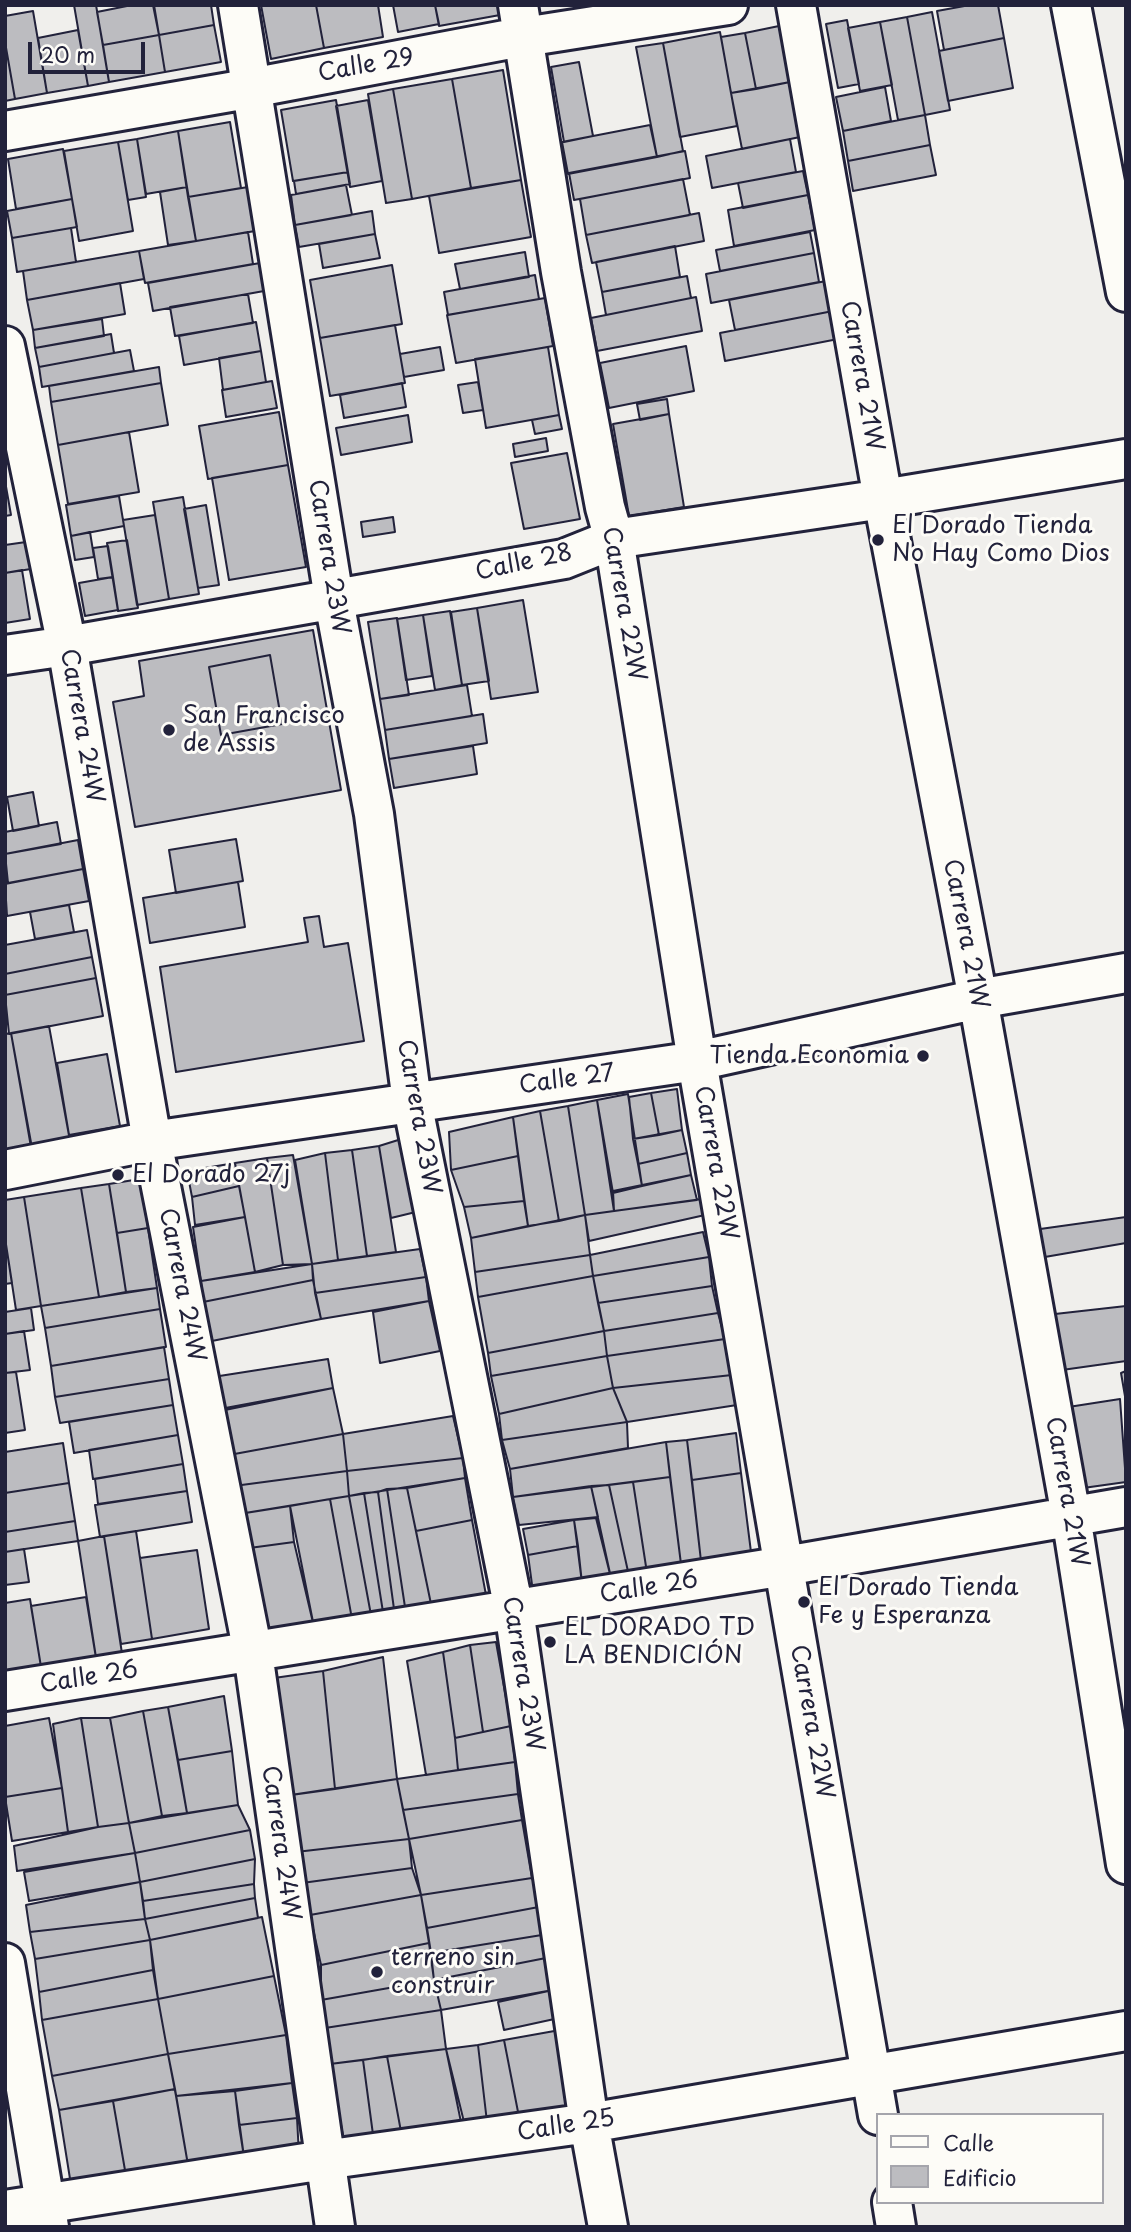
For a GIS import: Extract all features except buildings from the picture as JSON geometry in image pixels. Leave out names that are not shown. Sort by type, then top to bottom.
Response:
[{"type":"street","name":"Carrera 23W","points":[[239,5],[333,597],[374,814],[412,1102],[514,1610],[589,2123],[608,2227]]},
{"type":"street","name":"Calle 29","points":[[5,131],[251,87],[520,21],[728,5]]},
{"type":"street","name":"Carrera 21W","points":[[796,5],[883,499],[978,999],[1071,1516],[1126,1864]]},
{"type":"street","points":[[1071,5],[1126,292]]},
{"type":"street","name":"Carrera 22W","points":[[520,21],[561,272],[605,507],[614,539],[698,1061],[878,2113]]},
{"type":"street","name":"Carrera 24W","points":[[5,346],[67,646],[152,1140],[253,1653],[335,2227]]},
{"type":"street","name":"Calle 28","points":[[5,655],[564,559],[614,539],[1126,459]]},
{"type":"street","name":"Calle 27","points":[[5,1170],[152,1140],[698,1061],[978,999],[1126,973]]},
{"type":"street","name":"Calle 26","points":[[5,1691],[785,1566],[1126,1507]]},
{"type":"street","points":[[5,1963],[47,2215]]},
{"type":"street","name":"Calle 25","points":[[5,2210],[47,2215],[324,2160],[589,2123],[1126,2031]]},
{"type":"street","points":[[892,2204],[896,2227]]},
{"type":"place","name":"El Dorado Tienda No Hay Como Dios","points":[[878,540]]},
{"type":"place","name":"San Francisco de Assis","points":[[169,730]]},
{"type":"place","name":"Tienda Economia","points":[[923,1056]]},
{"type":"place","name":"El Dorado 27j","points":[[118,1175]]},
{"type":"place","name":"El Dorado Tienda Fe y Esperanza","points":[[804,1602]]},
{"type":"place","name":"EL DORADO TD LA BENDICIÓN","points":[[550,1642]]},
{"type":"place","name":"terreno sin construir","points":[[377,1972]]}]
